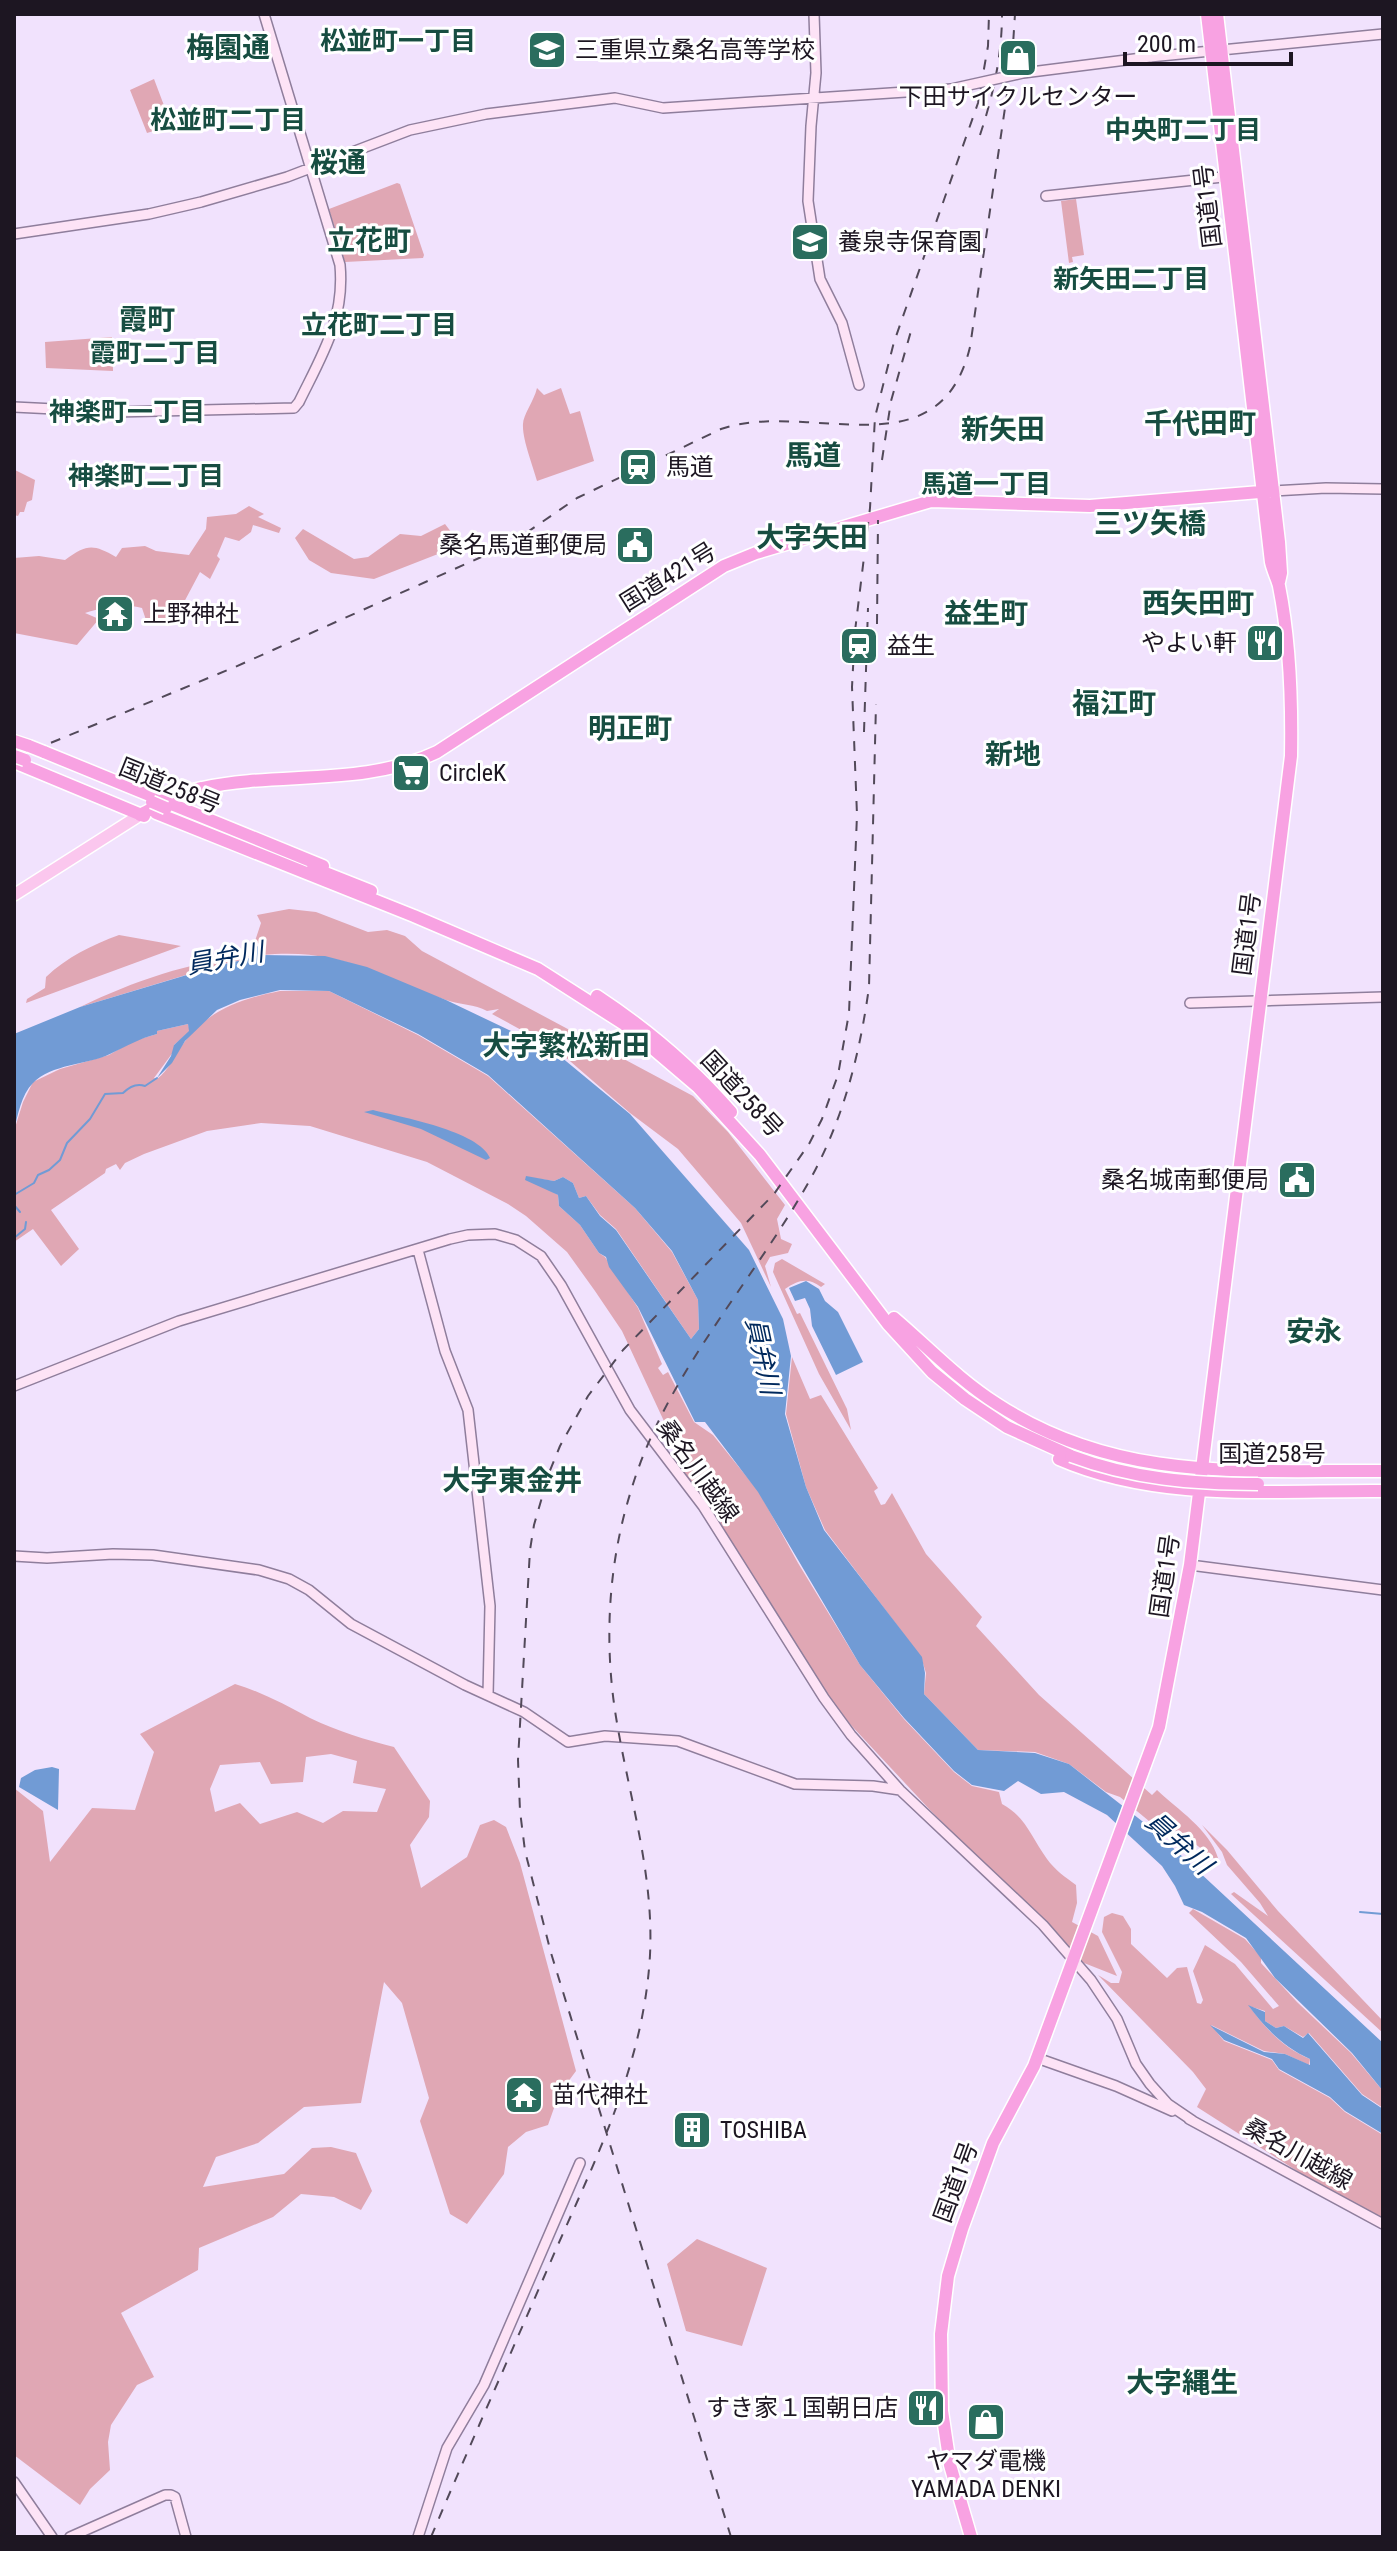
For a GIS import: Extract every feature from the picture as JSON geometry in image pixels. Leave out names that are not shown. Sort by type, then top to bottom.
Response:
[{"type":"highway","name":"国道1号","points":[[971,2537],[945,2441],[940,2372],[943,2307],[953,2257],[993,2143],[1025,2087],[1037,2058],[1159,1727],[1176,1651],[1190,1565],[1291,756],[1290,682],[1279,582],[1271,562],[1268,491],[1216,52],[1207,14]]},
{"type":"highway","name":"国道1号","points":[[1216,52],[1217,14]]},
{"type":"highway","name":"国道421号","points":[[154,808],[200,788],[382,771],[414,763],[437,752],[733,562],[928,501],[1090,506],[1268,491]]},
{"type":"highway","name":"国道258号","points":[[23,753],[538,969],[624,1024],[698,1087],[760,1155],[861,1289],[926,1366],[965,1399],[1007,1427],[1072,1453]]},
{"type":"highway","points":[[23,753],[154,808]]},
{"type":"highway","name":"国道258号","points":[[154,808],[373,891],[541,963],[629,1017],[696,1073],[765,1150],[924,1353],[983,1403],[1012,1422],[1096,1466],[1148,1478],[1210,1484],[1383,1477]]},
{"type":"highway","points":[[861,1289],[871,1311],[918,1367],[969,1411],[1010,1437],[1076,1466],[1108,1476],[1198,1491],[1383,1491]]},
{"type":"highway","points":[[894,1318],[972,1386],[1003,1408],[1046,1431],[1086,1447],[1168,1467],[1383,1471]]},
{"type":"highway","name":"国道258号","points":[[1258,1480],[1383,1484]]},
{"type":"main road","points":[[14,895],[154,808]]},
{"type":"street","points":[[14,407],[115,412],[294,408],[335,326],[342,295],[339,256],[264,14]]},
{"type":"street","points":[[814,14],[814,92],[808,190],[818,271],[842,323],[859,385]]},
{"type":"street","points":[[14,234],[149,214],[201,202],[312,167],[410,130],[501,112],[615,98],[663,108],[814,92],[951,89],[1023,73],[1383,34]]},
{"type":"street","points":[[1046,196],[1231,176]]},
{"type":"street","points":[[1268,491],[1383,489]]},
{"type":"street","points":[[1190,1003],[1383,997]]},
{"type":"street","name":"桑名川越線","points":[[14,1386],[179,1321],[468,1235],[495,1234],[516,1240],[541,1256],[561,1285],[630,1410],[703,1506],[824,1698],[851,1735],[900,1790],[1043,1925],[1102,1994],[1133,2056],[1157,2093],[1193,2121]]},
{"type":"street","points":[[418,1250],[445,1351],[468,1410],[490,1606],[488,1695]]},
{"type":"street","points":[[14,1556],[153,1555],[276,1575],[309,1590],[351,1624],[524,1712],[568,1742],[577,1743],[605,1736],[678,1741],[795,1784],[873,1786],[900,1790]]},
{"type":"street","points":[[1190,1565],[1383,1590]]},
{"type":"street","name":"桑名川越線","points":[[1037,2058],[1116,2086],[1193,2121],[1383,2224]]},
{"type":"street","points":[[418,2537],[447,2448],[484,2385],[580,2163]]},
{"type":"street","points":[[14,2482],[52,2537]]},
{"type":"street","points":[[70,2537],[165,2495],[175,2497],[186,2537]]},
{"type":"shaded area","points":[[154,79],[171,124],[147,133],[130,90]]},
{"type":"shaded area","points":[[400,184],[423,258],[345,262],[329,209]]},
{"type":"shaded area","points":[[1076,199],[1084,255],[1072,257],[1073,262],[1069,263],[1061,201]]},
{"type":"shaded area","points":[[112,337],[113,371],[46,368],[45,342]]},
{"type":"shaded area","points":[[537,388],[544,395],[561,388],[570,414],[580,411],[594,461],[537,481],[523,424]]},
{"type":"shaded area","points":[[15,470],[35,480],[32,500],[27,502],[24,512],[18,516],[14,515]]},
{"type":"shaded area","points":[[249,506],[264,514],[258,517],[281,528],[279,533],[253,525],[251,532],[239,541],[225,537],[217,556],[220,559],[210,579],[200,572],[182,606],[185,615],[175,617],[172,622],[147,623],[142,608],[106,607],[85,613],[99,619],[77,645],[14,633],[14,558],[39,556],[65,560],[90,548],[116,557],[122,548],[145,546],[156,551],[189,555],[206,529],[207,517],[236,514]]},
{"type":"shaded area","points":[[445,524],[461,545],[374,579],[331,573],[309,560],[295,538],[303,529],[354,559],[368,557],[400,534],[421,536]]},
{"type":"shaded area","points":[[289,909],[316,912],[368,932],[387,930],[405,936],[422,951],[693,1096],[728,1132],[785,1205],[777,1219],[781,1239],[792,1244],[788,1253],[770,1257],[765,1266],[771,1287],[741,1223],[678,1149],[630,1113],[556,1049],[492,1014],[499,1009],[487,1011],[451,1002],[336,959],[314,955],[262,955],[262,946],[255,941],[261,923],[257,915]]},
{"type":"shaded area","points":[[119,935],[181,946],[26,1003],[27,999],[45,988],[46,977],[62,963]]},
{"type":"shaded area","points":[[249,956],[247,959],[80,1007],[162,974]]},
{"type":"shaded area","points":[[280,991],[329,991],[418,1035],[488,1076],[635,1208],[672,1252],[698,1300],[699,1329],[691,1339],[616,1229],[600,1215],[586,1196],[579,1198],[573,1183],[563,1177],[554,1181],[526,1177],[558,1195],[559,1206],[580,1225],[605,1257],[638,1308],[662,1364],[658,1368],[663,1375],[668,1372],[694,1422],[713,1435],[759,1492],[860,1665],[904,1719],[954,1772],[972,1786],[999,1792],[1002,1804],[1023,1821],[1050,1863],[1076,1885],[1077,1903],[1072,1922],[1098,1936],[1117,1976],[1084,1963],[931,1811],[849,1723],[735,1553],[718,1517],[656,1441],[680,1464],[683,1462],[622,1331],[567,1252],[508,1204],[427,1162],[310,1126],[261,1123],[207,1131],[144,1154],[125,1163],[120,1170],[116,1164],[106,1169],[105,1173],[51,1210],[79,1249],[61,1266],[33,1229],[14,1242],[14,1131],[33,1082],[60,1069],[109,1055],[133,1041],[157,1034],[157,1031],[188,1024],[190,1031],[174,1045],[174,1051],[154,1078],[157,1079],[193,1032],[214,1014],[238,1002]]},
{"type":"shaded area","points":[[782,1259],[825,1284],[821,1287],[803,1281],[785,1289],[847,1409],[851,1430],[819,1374],[773,1272],[775,1263]]},
{"type":"shaded area","points":[[792,1357],[810,1399],[821,1395],[878,1488],[874,1491],[881,1505],[892,1493],[926,1554],[982,1617],[976,1626],[1039,1695],[1152,1795],[1157,1790],[1192,1821],[1208,1838],[1218,1858],[1215,1859],[1178,1831],[1167,1836],[1120,1797],[1106,1792],[1069,1764],[1035,1752],[978,1750],[924,1694],[926,1673],[921,1657],[825,1530],[806,1487],[786,1414]]},
{"type":"shaded area","points":[[235,1684],[331,1727],[394,1747],[430,1801],[429,1817],[410,1845],[421,1888],[467,1857],[480,1825],[494,1820],[506,1827],[520,1863],[576,2071],[559,2094],[548,2125],[526,2132],[508,2147],[504,2174],[467,2224],[450,2214],[420,2121],[429,2098],[402,2003],[384,1982],[361,2103],[304,2107],[258,2143],[216,2157],[203,2187],[284,2174],[312,2148],[331,2147],[356,2153],[372,2191],[361,2210],[334,2197],[301,2194],[273,2217],[199,2248],[198,2270],[121,2313],[154,2377],[137,2385],[111,2425],[108,2442],[110,2470],[90,2489],[80,2505],[14,2455],[14,1788],[43,1811],[50,1862],[92,1808],[135,1810],[154,1752],[140,1734]],"holes":[[[331,1754],[357,1761],[353,1783],[386,1789],[377,1812],[343,1811],[323,1823],[297,1812],[260,1824],[240,1803],[215,1812],[210,1789],[220,1765],[260,1762],[271,1784],[303,1782],[306,1757]]]},
{"type":"shaded area","points":[[1202,1825],[1278,1911],[1383,2021],[1383,2033],[1231,1894],[1234,1892],[1268,1916],[1227,1865],[1222,1852]]},
{"type":"shaded area","points":[[1193,1909],[1245,1939],[1261,1957],[1261,1963],[1351,2053],[1383,2091],[1383,2108],[1362,2094],[1309,2033],[1303,2037],[1284,2026],[1276,2028],[1265,2021],[1265,2011],[1249,2006],[1276,2037],[1310,2059],[1309,2065],[1285,2054],[1264,2051],[1211,2025],[1224,2041],[1272,2060],[1279,2070],[1330,2098],[1345,2112],[1383,2135],[1383,2218],[1305,2176],[1197,2107],[1206,2089],[1098,1975],[1111,1983],[1119,1983],[1122,1972],[1102,1932],[1104,1917],[1112,1913],[1123,1916],[1131,1929],[1131,1944],[1167,1978],[1177,1968],[1187,1967],[1197,2003],[1201,2004],[1203,2000],[1193,1971],[1205,1945],[1235,1964],[1273,2009],[1279,2006],[1241,1962],[1189,1913]]},
{"type":"shaded area","points":[[697,2239],[767,2268],[742,2346],[686,2331],[667,2264]]},
{"type":"water","name":"員弁川","points":[[256,945],[262,955],[325,956],[367,967],[446,1000],[555,1052],[630,1114],[749,1250],[783,1319],[791,1356],[785,1414],[806,1487],[824,1530],[922,1657],[924,1694],[978,1750],[1035,1753],[1069,1764],[1156,1832],[1383,2043],[1383,2091],[1352,2053],[1275,1978],[1246,1938],[1184,1905],[1162,1866],[1107,1815],[1064,1792],[1041,1794],[1018,1781],[1004,1791],[972,1785],[954,1771],[904,1718],[860,1665],[758,1492],[705,1422],[695,1422],[638,1307],[609,1267],[606,1257],[599,1253],[580,1225],[559,1206],[558,1195],[525,1180],[526,1176],[554,1181],[563,1177],[573,1183],[579,1198],[586,1196],[600,1216],[616,1230],[691,1339],[699,1329],[698,1300],[672,1251],[635,1208],[488,1075],[418,1034],[329,991],[280,990],[240,1000],[217,1010],[185,1041],[172,1063],[157,1078],[174,1045],[189,1031],[188,1024],[157,1031],[157,1034],[101,1058],[49,1072],[33,1083],[26,1093],[14,1130],[14,1034],[80,1007],[247,959],[253,955]]},
{"type":"water","points":[[373,1110],[456,1133],[483,1148],[490,1158],[486,1160],[421,1129],[364,1112]]},
{"type":"water","points":[[806,1281],[819,1289],[825,1301],[838,1312],[863,1362],[836,1375],[812,1326],[805,1298],[795,1301],[789,1288]]},
{"type":"water","points":[[59,1769],[58,1810],[19,1787],[21,1778],[35,1770]]},
{"type":"water","points":[[1248,2005],[1265,2012],[1265,2021],[1276,2028],[1284,2026],[1303,2038],[1308,2033],[1362,2095],[1383,2109],[1383,2134],[1345,2111],[1330,2097],[1279,2069],[1272,2059],[1224,2040],[1210,2025],[1264,2052],[1285,2054],[1310,2065],[1310,2059],[1275,2036]]},
{"type":"waterway","points":[[14,1195],[34,1183],[38,1175],[60,1160],[67,1143],[90,1119],[105,1094],[123,1093],[133,1086],[145,1086],[157,1078]]},
{"type":"waterway","points":[[14,1205],[20,1212]]},
{"type":"waterway","points":[[14,1238],[25,1229],[26,1222]]},
{"type":"waterway","points":[[1360,1912],[1383,1914]]},
{"type":"railway","points":[[731,2537],[551,1953],[525,1851],[518,1760],[530,1550],[549,1473],[588,1396],[623,1350],[774,1194],[809,1144],[838,1075],[849,1013],[857,815],[852,687],[855,631],[870,508],[875,417],[894,342],[978,103],[988,46],[989,14]]},
{"type":"railway","points":[[980,135],[996,76],[1002,14]]},
{"type":"railway","points":[[14,758],[235,667],[497,550],[577,498],[721,429],[756,422],[867,425],[901,421],[931,410],[954,386],[970,347],[1012,60],[1015,14]]},
{"type":"railway","points":[[882,460],[891,401],[913,324]]},
{"type":"railway","points":[[877,624],[878,520]]},
{"type":"railway","points":[[864,732],[868,608]]},
{"type":"railway","points":[[431,2537],[603,2141],[639,2032],[646,1994],[650,1925],[644,1865],[612,1689],[609,1633],[617,1549],[644,1452],[663,1413],[707,1338],[803,1192],[828,1143],[854,1067],[869,987],[876,704]]},
{"type":"place","name":"三重県立桑名高等学校","points":[[547,50]]},
{"type":"place","name":"下田サイクルセンター","points":[[1018,58]]},
{"type":"place","name":"養泉寺保育園","points":[[810,242]]},
{"type":"place","name":"馬道","points":[[638,467]]},
{"type":"place","name":"桑名馬道郵便局","points":[[635,545]]},
{"type":"place","name":"上野神社","points":[[115,614]]},
{"type":"place","name":"やよい軒","points":[[1265,643]]},
{"type":"place","name":"益生","points":[[859,646]]},
{"type":"place","name":"CircleK","points":[[411,773]]},
{"type":"place","name":"桑名城南郵便局","points":[[1297,1180]]},
{"type":"place","name":"苗代神社","points":[[524,2095]]},
{"type":"place","name":"TOSHIBA","points":[[692,2130]]},
{"type":"place","name":"すき家１国朝日店","points":[[926,2408]]},
{"type":"place","name":"ヤマダ電機 YAMADA DENKI","points":[[986,2422]]},
{"type":"district","name":"松並町一丁目","points":[[398,41]]},
{"type":"district","name":"梅園通","points":[[228,47]]},
{"type":"district","name":"松並町二丁目","points":[[228,120]]},
{"type":"district","name":"中央町二丁目","points":[[1183,130]]},
{"type":"district","name":"桜通","points":[[338,162]]},
{"type":"district","name":"立花町","points":[[369,240]]},
{"type":"district","name":"新矢田二丁目","points":[[1131,279]]},
{"type":"district","name":"霞町","points":[[147,319]]},
{"type":"district","name":"立花町二丁目","points":[[379,325]]},
{"type":"district","name":"霞町二丁目","points":[[155,353]]},
{"type":"district","name":"神楽町一丁目","points":[[127,412]]},
{"type":"district","name":"千代田町","points":[[1200,423]]},
{"type":"district","name":"新矢田","points":[[1003,429]]},
{"type":"district","name":"馬道","points":[[813,455]]},
{"type":"district","name":"神楽町二丁目","points":[[146,476]]},
{"type":"district","name":"馬道一丁目","points":[[986,484]]},
{"type":"district","name":"三ツ矢橋","points":[[1150,523]]},
{"type":"district","name":"大字矢田","points":[[812,537]]},
{"type":"district","name":"西矢田町","points":[[1198,603]]},
{"type":"district","name":"益生町","points":[[986,613]]},
{"type":"district","name":"福江町","points":[[1114,703]]},
{"type":"district","name":"明正町","points":[[630,728]]},
{"type":"district","name":"新地","points":[[1013,754]]},
{"type":"district","name":"大字繁松新田","points":[[566,1045]]},
{"type":"district","name":"安永","points":[[1314,1331]]},
{"type":"district","name":"大字東金井","points":[[512,1480]]},
{"type":"district","name":"大字縄生","points":[[1182,2382]]}]
